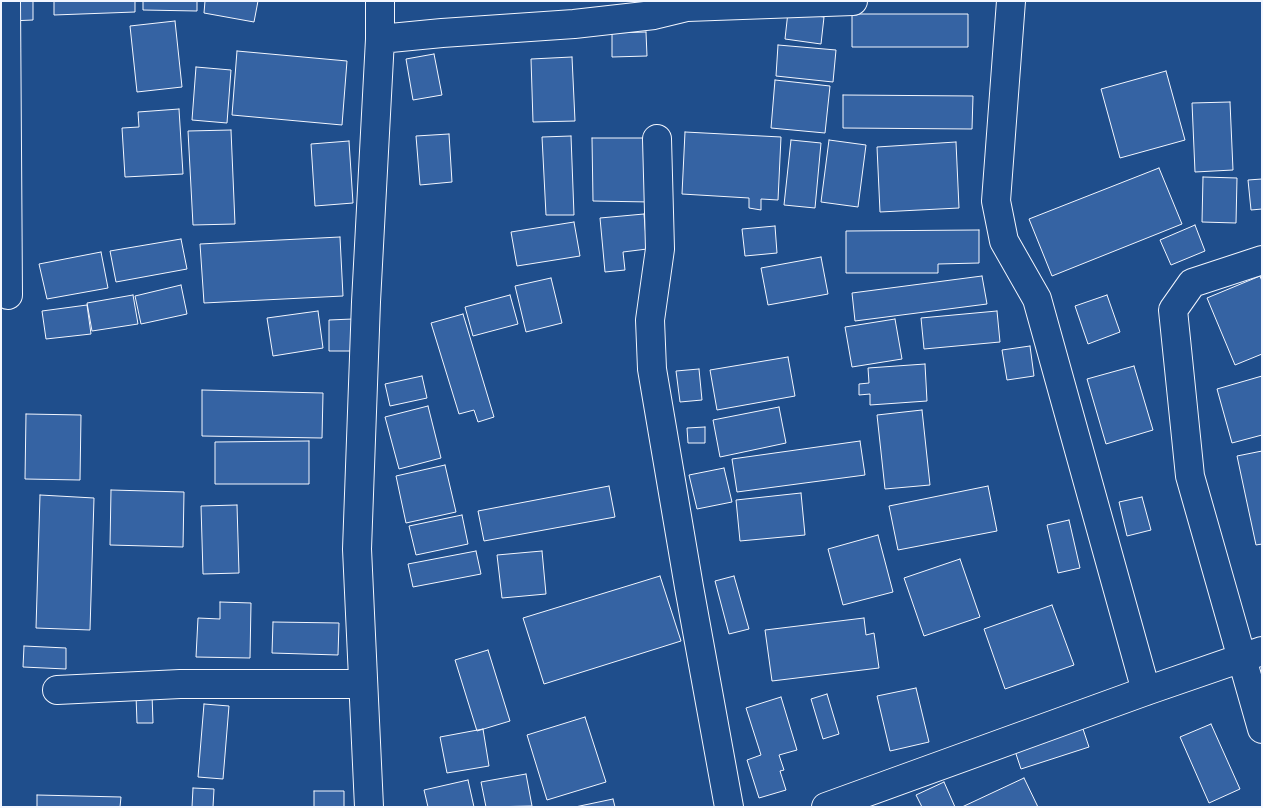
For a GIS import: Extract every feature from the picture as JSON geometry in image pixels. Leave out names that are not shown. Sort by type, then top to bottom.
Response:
[{"type":"street","points":[[6,1],[8,295]]},
{"type":"street","points":[[369,807],[357,549],[366,302],[380,39],[380,1]]},
{"type":"street","points":[[380,39],[654,15],[687,7],[724,4],[853,1]]},
{"type":"street","points":[[1011,1],[996,201],[1004,241],[1038,300],[1146,691]]},
{"type":"street","points":[[657,139],[660,249],[650,320],[652,369],[729,807]]},
{"type":"street","points":[[1262,260],[1192,283],[1173,310],[1190,476],[1251,654],[1262,729]]},
{"type":"street","points":[[826,807],[1251,654]]},
{"type":"street","points":[[57,690],[180,684],[363,684]]},
{"type":"building","points":[[9,1],[33,1],[33,20],[10,21]]},
{"type":"building","points":[[54,1],[135,1],[135,12],[54,15]]},
{"type":"building","points":[[143,1],[197,1],[197,11],[143,10]]},
{"type":"building","points":[[205,1],[258,1],[254,22],[204,13]]},
{"type":"building","points":[[788,12],[824,17],[821,44],[785,39]]},
{"type":"building","points":[[852,14],[968,14],[968,47],[852,47]]},
{"type":"building","points":[[175,21],[182,87],[137,92],[130,26]]},
{"type":"building","points":[[646,32],[647,56],[612,57],[612,33]]},
{"type":"building","points":[[778,45],[836,50],[833,82],[776,76]]},
{"type":"building","points":[[237,51],[347,61],[342,125],[232,115]]},
{"type":"building","points":[[434,54],[442,95],[413,100],[406,59]]},
{"type":"building","points":[[572,57],[575,121],[533,122],[531,59]]},
{"type":"building","points":[[196,67],[231,70],[227,123],[192,120]]},
{"type":"building","points":[[1166,71],[1185,140],[1120,158],[1101,89]]},
{"type":"building","points":[[775,80],[830,86],[825,133],[771,128]]},
{"type":"building","points":[[843,95],[973,96],[972,129],[843,128]]},
{"type":"building","points":[[1230,102],[1233,170],[1195,172],[1192,103]]},
{"type":"building","points":[[179,109],[183,174],[125,177],[122,128],[139,127],[138,112]]},
{"type":"building","points":[[231,130],[235,224],[193,225],[188,131]]},
{"type":"building","points":[[685,132],[781,137],[778,200],[761,199],[761,210],[749,208],[749,198],[682,194]]},
{"type":"building","points":[[449,134],[452,182],[420,185],[416,136]]},
{"type":"building","points":[[571,136],[574,215],[546,215],[542,137]]},
{"type":"building","points":[[592,138],[649,138],[650,202],[593,201]]},
{"type":"building","points":[[791,140],[821,143],[815,208],[784,205]]},
{"type":"building","points":[[829,140],[866,145],[858,207],[821,202]]},
{"type":"building","points":[[349,141],[353,203],[315,206],[311,144]]},
{"type":"building","points":[[956,142],[959,208],[880,212],[877,147]]},
{"type":"building","points":[[1159,168],[1182,224],[1052,276],[1029,219]]},
{"type":"building","points":[[1203,177],[1237,178],[1236,223],[1202,222]]},
{"type":"building","points":[[1262,179],[1262,209],[1251,210],[1248,180]]},
{"type":"building","points":[[644,214],[647,249],[623,252],[625,270],[605,272],[600,218]]},
{"type":"building","points":[[574,222],[580,256],[517,266],[511,232]]},
{"type":"building","points":[[1195,225],[1205,251],[1171,265],[1160,240]]},
{"type":"building","points":[[775,226],[777,253],[745,256],[742,229]]},
{"type":"building","points":[[979,230],[979,263],[938,264],[938,273],[846,273],[846,231]]},
{"type":"building","points":[[340,237],[343,296],[204,303],[200,244]]},
{"type":"building","points":[[181,239],[187,269],[116,282],[110,251]]},
{"type":"building","points":[[101,252],[108,288],[47,299],[39,264]]},
{"type":"building","points":[[821,257],[828,294],[768,305],[761,268]]},
{"type":"building","points":[[982,276],[987,304],[855,321],[852,293]]},
{"type":"building","points":[[1260,276],[1262,281],[1262,354],[1235,365],[1207,298]]},
{"type":"building","points":[[551,278],[562,323],[526,332],[515,286]]},
{"type":"building","points":[[181,285],[187,314],[141,324],[135,296]]},
{"type":"building","points":[[133,295],[138,324],[92,331],[87,303]]},
{"type":"building","points":[[510,295],[518,324],[473,336],[465,307]]},
{"type":"building","points":[[1107,295],[1120,332],[1088,344],[1075,306]]},
{"type":"building","points":[[87,305],[91,334],[46,339],[42,311]]},
{"type":"building","points":[[318,311],[323,348],[273,356],[267,318]]},
{"type":"building","points":[[997,311],[1000,342],[924,349],[921,318]]},
{"type":"building","points":[[463,314],[494,417],[478,422],[474,410],[459,414],[431,323]]},
{"type":"building","points":[[353,319],[354,351],[329,351],[329,320]]},
{"type":"building","points":[[895,319],[902,359],[852,367],[845,327]]},
{"type":"building","points":[[1030,346],[1034,376],[1007,380],[1002,350]]},
{"type":"building","points":[[788,357],[795,396],[717,410],[710,370]]},
{"type":"building","points":[[925,364],[927,401],[870,405],[870,394],[859,395],[859,384],[869,383],[868,368]]},
{"type":"building","points":[[1134,366],[1153,430],[1106,444],[1087,379]]},
{"type":"building","points":[[699,369],[702,400],[680,402],[676,371]]},
{"type":"building","points":[[422,376],[427,398],[390,406],[385,384]]},
{"type":"building","points":[[1262,376],[1262,435],[1232,443],[1217,389]]},
{"type":"building","points":[[202,390],[323,393],[322,438],[202,436]]},
{"type":"building","points":[[428,406],[441,458],[399,469],[385,417]]},
{"type":"building","points":[[779,407],[786,443],[720,457],[713,420]]},
{"type":"building","points":[[922,410],[930,485],[885,489],[877,415]]},
{"type":"building","points":[[26,414],[81,415],[80,480],[25,479]]},
{"type":"building","points":[[705,427],[705,443],[688,443],[687,428]]},
{"type":"building","points":[[309,441],[309,484],[215,484],[215,442]]},
{"type":"building","points":[[860,441],[865,475],[737,492],[732,459]]},
{"type":"building","points":[[1262,451],[1262,544],[1256,545],[1237,456]]},
{"type":"building","points":[[445,465],[456,512],[406,523],[396,476]]},
{"type":"building","points":[[724,468],[732,502],[697,509],[689,475]]},
{"type":"building","points":[[609,486],[615,517],[484,541],[478,511]]},
{"type":"building","points":[[988,486],[997,531],[898,550],[889,506]]},
{"type":"building","points":[[111,490],[184,492],[183,547],[110,545]]},
{"type":"building","points":[[801,493],[805,535],[740,541],[736,500]]},
{"type":"building","points":[[40,495],[94,498],[90,630],[36,628]]},
{"type":"building","points":[[1142,497],[1151,530],[1127,536],[1119,502]]},
{"type":"building","points":[[237,505],[239,573],[203,574],[201,506]]},
{"type":"building","points":[[462,515],[468,544],[416,555],[409,526]]},
{"type":"building","points":[[1069,520],[1080,568],[1058,573],[1047,525]]},
{"type":"building","points":[[878,535],[893,592],[843,605],[828,549]]},
{"type":"building","points":[[476,551],[481,574],[413,587],[408,564]]},
{"type":"building","points":[[542,551],[546,594],[502,598],[497,555]]},
{"type":"building","points":[[960,559],[980,617],[924,636],[904,578]]},
{"type":"building","points":[[660,576],[681,641],[544,684],[523,618]]},
{"type":"building","points":[[734,576],[749,629],[729,634],[715,581]]},
{"type":"building","points":[[220,602],[251,603],[250,658],[196,657],[198,618],[220,619]]},
{"type":"building","points":[[1052,605],[1074,665],[1005,689],[984,629]]},
{"type":"building","points":[[864,618],[866,635],[874,633],[879,668],[772,681],[765,630]]},
{"type":"building","points":[[273,622],[339,623],[338,655],[272,653]]},
{"type":"building","points":[[24,646],[66,648],[66,669],[23,667]]},
{"type":"building","points":[[488,650],[510,721],[477,731],[455,660]]},
{"type":"building","points":[[916,688],[929,742],[890,751],[877,696]]},
{"type":"building","points":[[152,694],[153,723],[137,723],[136,695]]},
{"type":"building","points":[[827,694],[839,734],[823,739],[811,699]]},
{"type":"building","points":[[781,697],[797,750],[779,755],[784,770],[780,771],[786,790],[759,798],[747,760],[761,755],[746,708]]},
{"type":"building","points":[[204,704],[229,706],[223,779],[198,777]]},
{"type":"building","points":[[585,717],[606,782],[547,800],[527,735]]},
{"type":"building","points":[[1081,723],[1089,747],[1021,769],[1013,745]]},
{"type":"building","points":[[1211,724],[1240,789],[1209,803],[1180,737]]},
{"type":"building","points":[[483,729],[489,766],[447,773],[440,737]]},
{"type":"building","points":[[526,774],[532,806],[486,807],[481,782]]},
{"type":"building","points":[[1024,778],[1038,807],[962,807]]},
{"type":"building","points":[[468,780],[474,807],[428,807],[424,790]]},
{"type":"building","points":[[944,782],[955,807],[922,807],[916,795]]},
{"type":"building","points":[[193,788],[214,789],[213,807],[192,807]]},
{"type":"building","points":[[314,791],[344,791],[344,807],[314,807]]},
{"type":"building","points":[[37,795],[121,797],[120,807],[37,807]]},
{"type":"building","points":[[613,799],[615,807],[575,807]]}]
